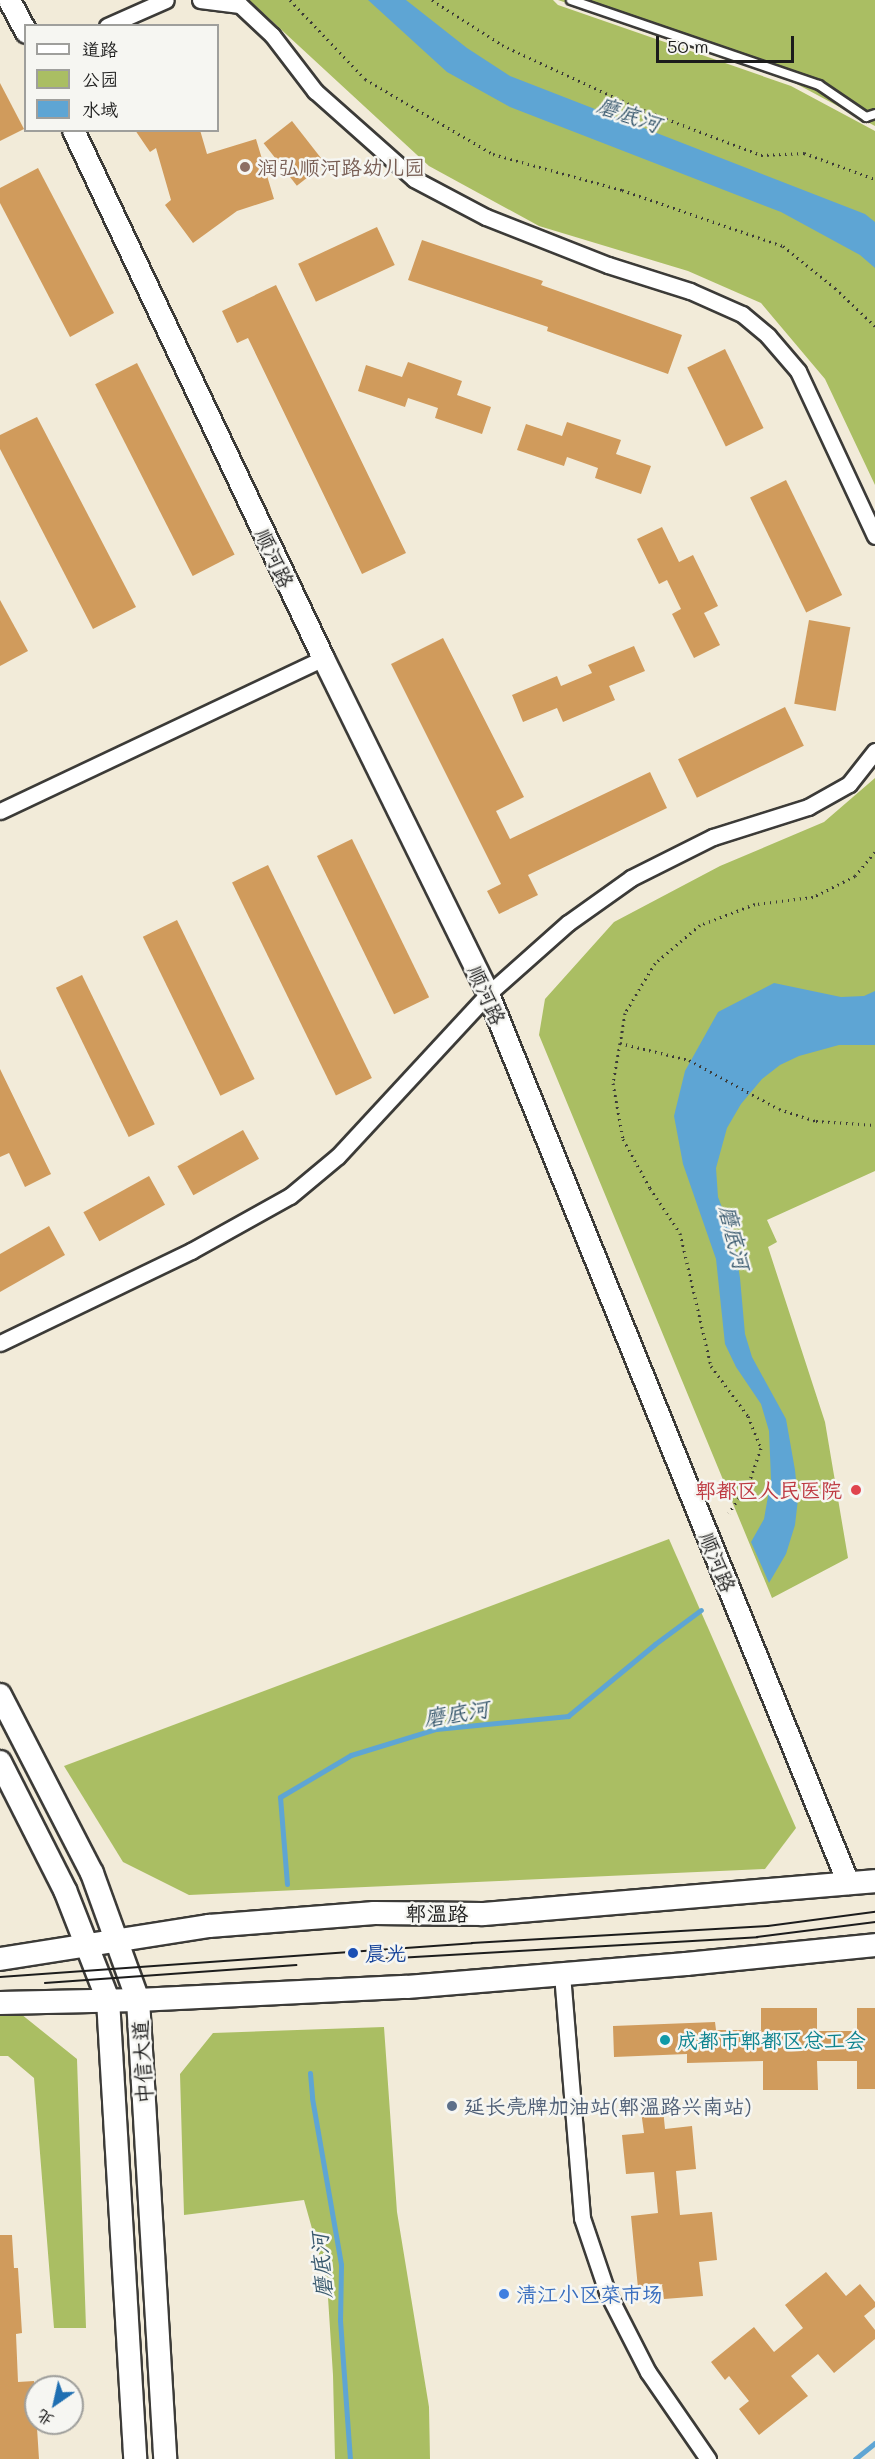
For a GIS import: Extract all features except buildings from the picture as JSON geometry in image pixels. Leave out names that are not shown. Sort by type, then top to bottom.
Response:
[{"type":"main road","name":"中信大道","points":[[0,1695],[92,1873],[138,2000],[165,2459]]},
{"type":"main road","name":"中信大道","points":[[0,1762],[65,1890],[108,2000],[135,2459]]},
{"type":"main road","name":"郫温路","points":[[0,1959],[209,1926],[374,1913],[483,1914],[875,1881]]},
{"type":"main road","points":[[0,2003],[138,2000],[407,1987],[875,1944]]},
{"type":"street","points":[[9,0],[24,28]]},
{"type":"street","points":[[112,24],[166,0]]},
{"type":"street","points":[[200,0],[240,5],[272,35],[315,91],[414,179],[486,217],[608,265],[690,291],[742,315],[768,336],[798,371],[875,536]]},
{"type":"street","name":"顺河路","points":[[74,132],[323,658],[488,994],[848,1883]]},
{"type":"street","points":[[0,811],[323,658]]},
{"type":"street","points":[[0,1343],[191,1251],[290,1196],[338,1156],[488,994],[568,923],[631,878],[713,837],[808,807],[849,784],[875,751]]},
{"type":"street","points":[[562,1974],[582,2218],[607,2292],[643,2362],[708,2459]]},
{"type":"lane","points":[[571,0],[819,85],[866,117],[875,114]]},
{"type":"path","points":[[290,0],[366,79],[493,154],[622,190],[783,246],[835,288],[875,327]]},
{"type":"path","points":[[432,0],[502,45],[638,108],[761,155],[804,153],[875,179]]},
{"type":"path","points":[[729,1513],[750,1483],[761,1448],[748,1416],[711,1366],[680,1233],[623,1139],[613,1083],[625,1013],[655,963],[700,925],[755,904],[813,897],[855,876],[875,852]]},
{"type":"path","points":[[620,1043],[689,1060],[779,1109],[816,1121],[875,1125]]},
{"type":"green space","points":[[249,0],[553,0],[558,5],[791,86],[875,131],[875,485],[825,379],[761,303],[688,271],[539,226],[429,166]]},
{"type":"green space","points":[[558,0],[875,0],[875,126],[793,82]]},
{"type":"green space","points":[[875,778],[875,1171],[767,1220],[777,1242],[768,1247],[825,1422],[848,1558],[772,1598],[539,1035],[545,999],[614,922],[720,866],[824,822]]},
{"type":"green space","points":[[669,1539],[796,1828],[765,1869],[189,1895],[123,1862],[64,1766]]},
{"type":"green space","points":[[21,2014],[77,2059],[86,2328],[54,2328],[34,2078],[8,2056],[0,2056],[0,2015]]},
{"type":"green space","points":[[384,2027],[397,2212],[429,2407],[430,2459],[335,2459],[327,2282],[304,2200],[184,2215],[180,2074],[213,2033]]},
{"type":"water","points":[[368,0],[406,0],[467,48],[510,76],[865,214],[875,222],[875,268],[860,255],[781,212],[510,107],[447,72]]},
{"type":"water","points":[[774,983],[841,997],[864,996],[875,991],[875,1045],[839,1045],[799,1056],[780,1065],[762,1079],[741,1104],[727,1128],[716,1168],[718,1197],[733,1236],[740,1278],[745,1334],[752,1357],[786,1419],[795,1470],[798,1499],[795,1525],[786,1554],[769,1583],[751,1542],[764,1519],[771,1479],[769,1431],[761,1404],[736,1367],[725,1344],[716,1259],[683,1164],[674,1116],[685,1071],[718,1012]]},
{"type":"waterway","name":"磨底河","points":[[287,1884],[280,1797],[351,1755],[436,1729],[568,1716],[655,1644],[701,1610]]},
{"type":"waterway","name":"磨底河","points":[[310,2073],[312,2098],[341,2265],[340,2320],[350,2459]]},
{"type":"waterway","name":"磨底河","points":[[855,2459],[875,2443]]},
{"type":"tram line","points":[[0,1977],[472,1943],[768,1926],[875,1912]]},
{"type":"tram line","points":[[380,1959],[757,1937],[875,1922]]},
{"type":"tram line","points":[[45,1983],[296,1965]]},
{"type":"place","name":"润弘顺河路幼儿园","points":[[245,167]]},
{"type":"place","name":"郫都区人民医院","points":[[856,1490]]},
{"type":"place","name":"晨光","points":[[353,1953]]},
{"type":"place","name":"成都市郫都区总工会","points":[[665,2040]]},
{"type":"place","name":"延长壳牌加油站(郫温路兴南站)","points":[[452,2106]]},
{"type":"place","name":"清江小区菜市场","points":[[504,2294]]}]
